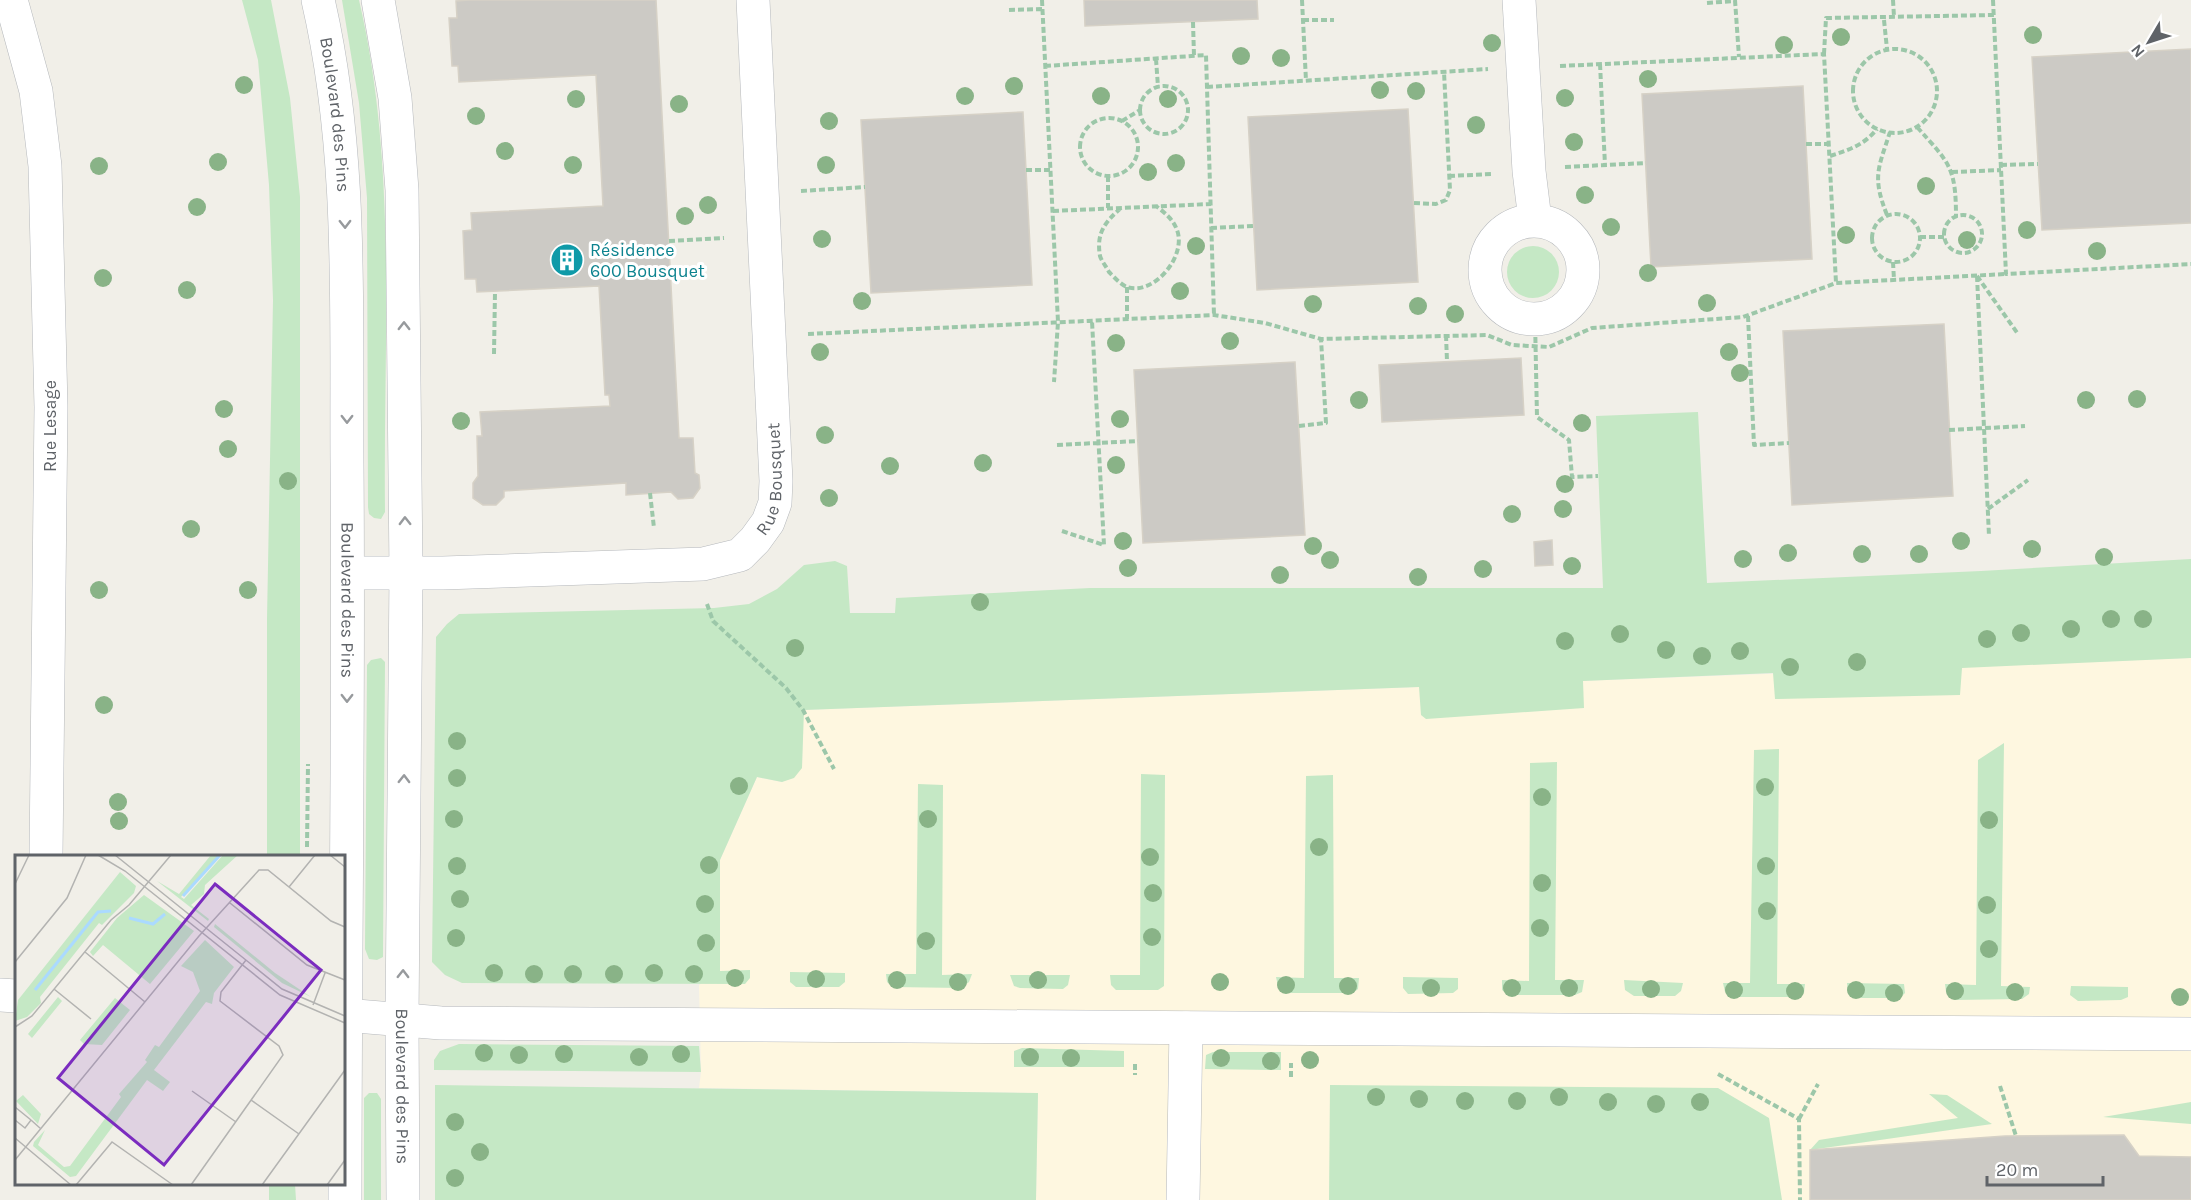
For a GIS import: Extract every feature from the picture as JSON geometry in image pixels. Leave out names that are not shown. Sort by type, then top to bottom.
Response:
[{"type":"street","name":"Rue Lesage","points":[[11,0],[36,91],[45,166],[51,407],[46,855]]},
{"type":"street","name":"Boulevard des Pins","points":[[318,0],[330,65],[342,164],[346,275],[348,573],[345,904]]},
{"type":"street","name":"Boulevard des Pins","points":[[378,0],[395,98],[401,157],[406,572],[402,1020],[403,1200]]},
{"type":"street","name":"Rue Bousquet","points":[[348,573],[703,564],[740,555],[768,522],[775,503],[776,481],[753,0]]},
{"type":"street","points":[[1519,0],[1529,171],[1535,220]]},
{"type":"street","points":[[1535,220],[1550,223],[1564,231],[1575,242],[1581,256],[1583,272],[1580,287],[1572,301],[1561,312],[1546,318],[1536,333],[1500,306],[1489,293],[1484,276],[1485,259],[1491,243],[1503,231],[1518,222],[1535,220]]},
{"type":"street","points":[[0,995],[15,996]]},
{"type":"street","points":[[345,1015],[441,1023],[2191,1034]]},
{"type":"street","points":[[1183,1200],[1186,1028]]},
{"type":"street","name":"Boulevard des Pins","points":[[345,1185],[345,1200]]},
{"type":"path","points":[[1042,0],[1058,322],[1054,382]]},
{"type":"path","points":[[1302,0],[1306,81]]},
{"type":"path","points":[[1707,3],[1735,0],[1739,57]]},
{"type":"path","points":[[1893,0],[1894,17]]},
{"type":"path","points":[[1993,0],[2006,274]]},
{"type":"path","points":[[1009,10],[1043,9]]},
{"type":"path","points":[[1836,283],[1824,54],[1826,18],[1994,15]]},
{"type":"path","points":[[1303,20],[1334,20]]},
{"type":"path","points":[[1884,20],[1887,49]]},
{"type":"path","points":[[1193,22],[1194,56]]},
{"type":"path","points":[[1887,49],[1901,49],[1915,54],[1926,63],[1934,75],[1937,90],[1935,104],[1928,117],[1917,127],[1904,132],[1877,129],[1866,122],[1858,111],[1853,86],[1864,62],[1874,54],[1887,49]]},
{"type":"path","points":[[1555,66],[1824,54]]},
{"type":"path","points":[[1045,66],[1206,55],[1214,315]]},
{"type":"path","points":[[1156,59],[1158,87]]},
{"type":"path","points":[[1600,64],[1605,165]]},
{"type":"path","points":[[1207,87],[1489,69]]},
{"type":"path","points":[[1414,203],[1436,204],[1446,200],[1450,190],[1444,72]]},
{"type":"path","points":[[1158,87],[1174,88],[1185,99],[1188,114],[1185,122],[1174,132],[1158,133],[1145,125],[1140,110],[1145,95],[1158,87]]},
{"type":"path","points":[[1122,121],[1140,110]]},
{"type":"path","points":[[1113,118],[1122,121],[1136,135],[1138,145],[1133,164],[1118,175],[1108,176],[1090,169],[1081,154],[1083,135],[1095,122],[1113,118]]},
{"type":"path","points":[[1917,127],[1944,157],[1953,172],[1956,217]]},
{"type":"path","points":[[1830,156],[1853,149],[1869,139],[1877,129]]},
{"type":"path","points":[[1887,215],[1880,197],[1877,174],[1890,132]]},
{"type":"path","points":[[1806,144],[1830,144]]},
{"type":"path","points":[[1560,168],[1646,163]]},
{"type":"path","points":[[1953,172],[2038,164]]},
{"type":"path","points":[[1026,170],[1051,170]]},
{"type":"path","points":[[1449,176],[1496,174]]},
{"type":"path","points":[[1108,176],[1108,208]]},
{"type":"path","points":[[801,190],[865,187]]},
{"type":"path","points":[[1053,211],[1211,204]]},
{"type":"path","points":[[1121,208],[1106,222],[1098,243],[1101,260],[1112,275],[1127,287],[1142,286],[1160,278],[1170,268],[1179,249],[1178,231],[1169,216],[1156,206]]},
{"type":"path","points":[[1902,214],[1915,223],[1920,237],[1915,252],[1901,262],[1893,262],[1879,254],[1871,239],[1875,225],[1887,215],[1902,214]]},
{"type":"path","points":[[1967,216],[1978,222],[1982,233],[1979,245],[1974,250],[1962,253],[1950,248],[1944,237],[1947,225],[1956,217],[1967,216]]},
{"type":"path","points":[[1211,228],[1253,226]]},
{"type":"path","points":[[1920,237],[1944,237]]},
{"type":"path","points":[[669,241],[724,238]]},
{"type":"path","points":[[1893,262],[1894,280]]},
{"type":"path","points":[[1536,333],[1549,347],[1592,328],[1748,316],[1836,283],[2191,264]]},
{"type":"path","points":[[1977,276],[2018,334]]},
{"type":"path","points":[[1977,276],[1989,536]]},
{"type":"path","points":[[1127,287],[1127,319]]},
{"type":"path","points":[[494,354],[495,292]]},
{"type":"path","points":[[808,334],[1214,315],[1265,323],[1321,339],[1487,335],[1512,345],[1536,333]]},
{"type":"path","points":[[1748,316],[1754,445],[1789,443]]},
{"type":"path","points":[[1062,531],[1104,545],[1092,321]]},
{"type":"path","points":[[1536,333],[1538,417],[1569,440],[1572,477],[1598,476]]},
{"type":"path","points":[[1446,335],[1447,362]]},
{"type":"path","points":[[1299,426],[1326,423],[1321,339]]},
{"type":"path","points":[[1949,430],[2025,426]]},
{"type":"path","points":[[1057,445],[1138,441]]},
{"type":"path","points":[[1988,509],[2028,480]]},
{"type":"path","points":[[650,493],[654,528]]},
{"type":"path","points":[[706,604],[713,621],[786,688],[804,710],[834,769]]},
{"type":"path","points":[[307,855],[308,759]]},
{"type":"path","points":[[1718,1074],[1799,1119]]},
{"type":"path","points":[[1800,1200],[1799,1119],[1818,1084]]},
{"type":"path","points":[[2000,1086],[2016,1136]]},
{"type":"shaded area","points":[[2191,658],[2191,1200],[1036,1200],[1038,1093],[699,1088],[701,1072],[699,985],[720,971],[720,860],[757,777],[782,782],[802,768],[803,710]]},
{"type":"green space","points":[[242,0],[271,0],[290,98],[300,197],[300,855],[267,855],[267,619],[273,300],[269,185],[258,60]]},
{"type":"green space","points":[[342,0],[359,0],[371,63],[384,191],[386,255],[385,512],[381,519],[369,514],[368,507],[367,198],[359,103]]},
{"type":"green space","points":[[1528,246],[1538,246],[1552,253],[1559,272],[1552,291],[1538,298],[1528,298],[1518,294],[1511,287],[1507,277],[1507,267],[1511,257],[1518,250]]},
{"type":"green space","points":[[1698,412],[1707,583],[2191,559],[2191,658],[1962,668],[1960,695],[1775,699],[1773,673],[1583,681],[1584,708],[1426,719],[1421,715],[1419,687],[804,710],[802,768],[794,778],[782,782],[757,777],[720,860],[720,971],[750,970],[750,978],[745,984],[462,983],[445,975],[432,962],[436,637],[459,614],[714,608],[749,604],[777,589],[804,565],[835,561],[847,566],[850,613],[895,613],[896,598],[1090,588],[1603,588],[1596,416]]},
{"type":"green space","points":[[381,658],[385,662],[383,957],[377,960],[369,959],[365,949],[367,665],[371,660]]},
{"type":"green space","points":[[2004,743],[2001,986],[2030,987],[2029,994],[2022,999],[1954,1000],[1946,992],[1945,984],[1976,985],[1978,760]]},
{"type":"green space","points":[[1779,749],[1777,984],[1805,984],[1804,993],[1798,997],[1735,997],[1725,992],[1723,983],[1750,983],[1754,750]]},
{"type":"green space","points":[[1557,762],[1555,980],[1584,980],[1582,992],[1575,995],[1509,995],[1502,990],[1502,980],[1529,981],[1530,763]]},
{"type":"green space","points":[[1141,774],[1165,775],[1164,986],[1158,990],[1116,990],[1111,985],[1110,975],[1140,975]]},
{"type":"green space","points":[[1333,775],[1334,978],[1359,978],[1358,989],[1353,993],[1286,993],[1278,986],[1276,977],[1304,978],[1306,776]]},
{"type":"green space","points":[[918,784],[943,785],[942,975],[972,974],[969,982],[961,988],[893,987],[887,982],[886,974],[916,974]]},
{"type":"green space","points":[[790,972],[845,973],[845,982],[839,987],[796,987],[790,982]]},
{"type":"green space","points":[[1010,975],[1070,975],[1068,985],[1063,989],[1020,988],[1014,986]]},
{"type":"green space","points":[[1403,977],[1458,978],[1458,989],[1453,993],[1408,994],[1403,988]]},
{"type":"green space","points":[[1624,980],[1683,983],[1681,991],[1675,996],[1634,996],[1625,990]]},
{"type":"green space","points":[[1847,983],[1904,984],[1905,993],[1900,998],[1855,998],[1848,994]]},
{"type":"green space","points":[[2071,986],[2128,987],[2128,997],[2121,1000],[2078,1001],[2070,995]]},
{"type":"green space","points":[[459,1044],[699,1046],[701,1072],[434,1070],[434,1060],[440,1051]]},
{"type":"green space","points":[[1022,1048],[1124,1051],[1124,1067],[1014,1067],[1014,1051]]},
{"type":"green space","points":[[1213,1052],[1281,1052],[1281,1070],[1205,1069],[1206,1055]]},
{"type":"green space","points":[[435,1085],[1038,1093],[1036,1200],[435,1200]]},
{"type":"green space","points":[[1330,1085],[1718,1088],[1769,1118],[1782,1200],[1329,1200]]},
{"type":"green space","points":[[369,1093],[377,1093],[381,1099],[381,1200],[364,1200],[364,1098]]},
{"type":"green space","points":[[1929,1094],[1947,1095],[1992,1124],[1810,1150],[1819,1140],[1958,1118]]},
{"type":"green space","points":[[2191,1102],[2191,1124],[2103,1117]]},
{"type":"green space","points":[[269,1185],[295,1185],[296,1200],[269,1200]]},
{"type":"building","name":"Résidence 600 Bousquet","points":[[656,0],[679,438],[693,438],[695,473],[699,475],[700,488],[693,498],[678,499],[671,492],[626,495],[626,483],[504,491],[504,497],[496,505],[483,505],[473,498],[473,483],[478,476],[477,436],[482,436],[480,412],[610,406],[609,395],[605,395],[599,286],[477,292],[476,279],[465,279],[463,231],[472,230],[471,213],[603,206],[596,75],[459,82],[458,66],[452,66],[449,18],[457,18],[456,1]]},
{"type":"building","points":[[1084,0],[1257,0],[1258,19],[1085,26]]},
{"type":"building","points":[[2191,49],[2191,223],[2042,230],[2032,57]]},
{"type":"building","points":[[1803,86],[1812,259],[1651,267],[1642,94]]},
{"type":"building","points":[[1408,109],[1418,282],[1257,290],[1248,117]]},
{"type":"building","points":[[1023,112],[1032,285],[871,293],[861,120]]},
{"type":"building","points":[[1944,324],[1953,496],[1792,505],[1783,331]]},
{"type":"building","points":[[1521,358],[1524,415],[1382,422],[1379,365]]},
{"type":"building","points":[[1295,362],[1305,535],[1143,543],[1134,370]]},
{"type":"building","points":[[1552,540],[1553,565],[1535,566],[1534,542]]},
{"type":"building","points":[[2124,1135],[2139,1156],[2191,1157],[2191,1200],[1810,1200],[1810,1150],[2005,1136]]},
{"type":"place","name":"Résidence 600 Bousquet","points":[[567,260]]}]
